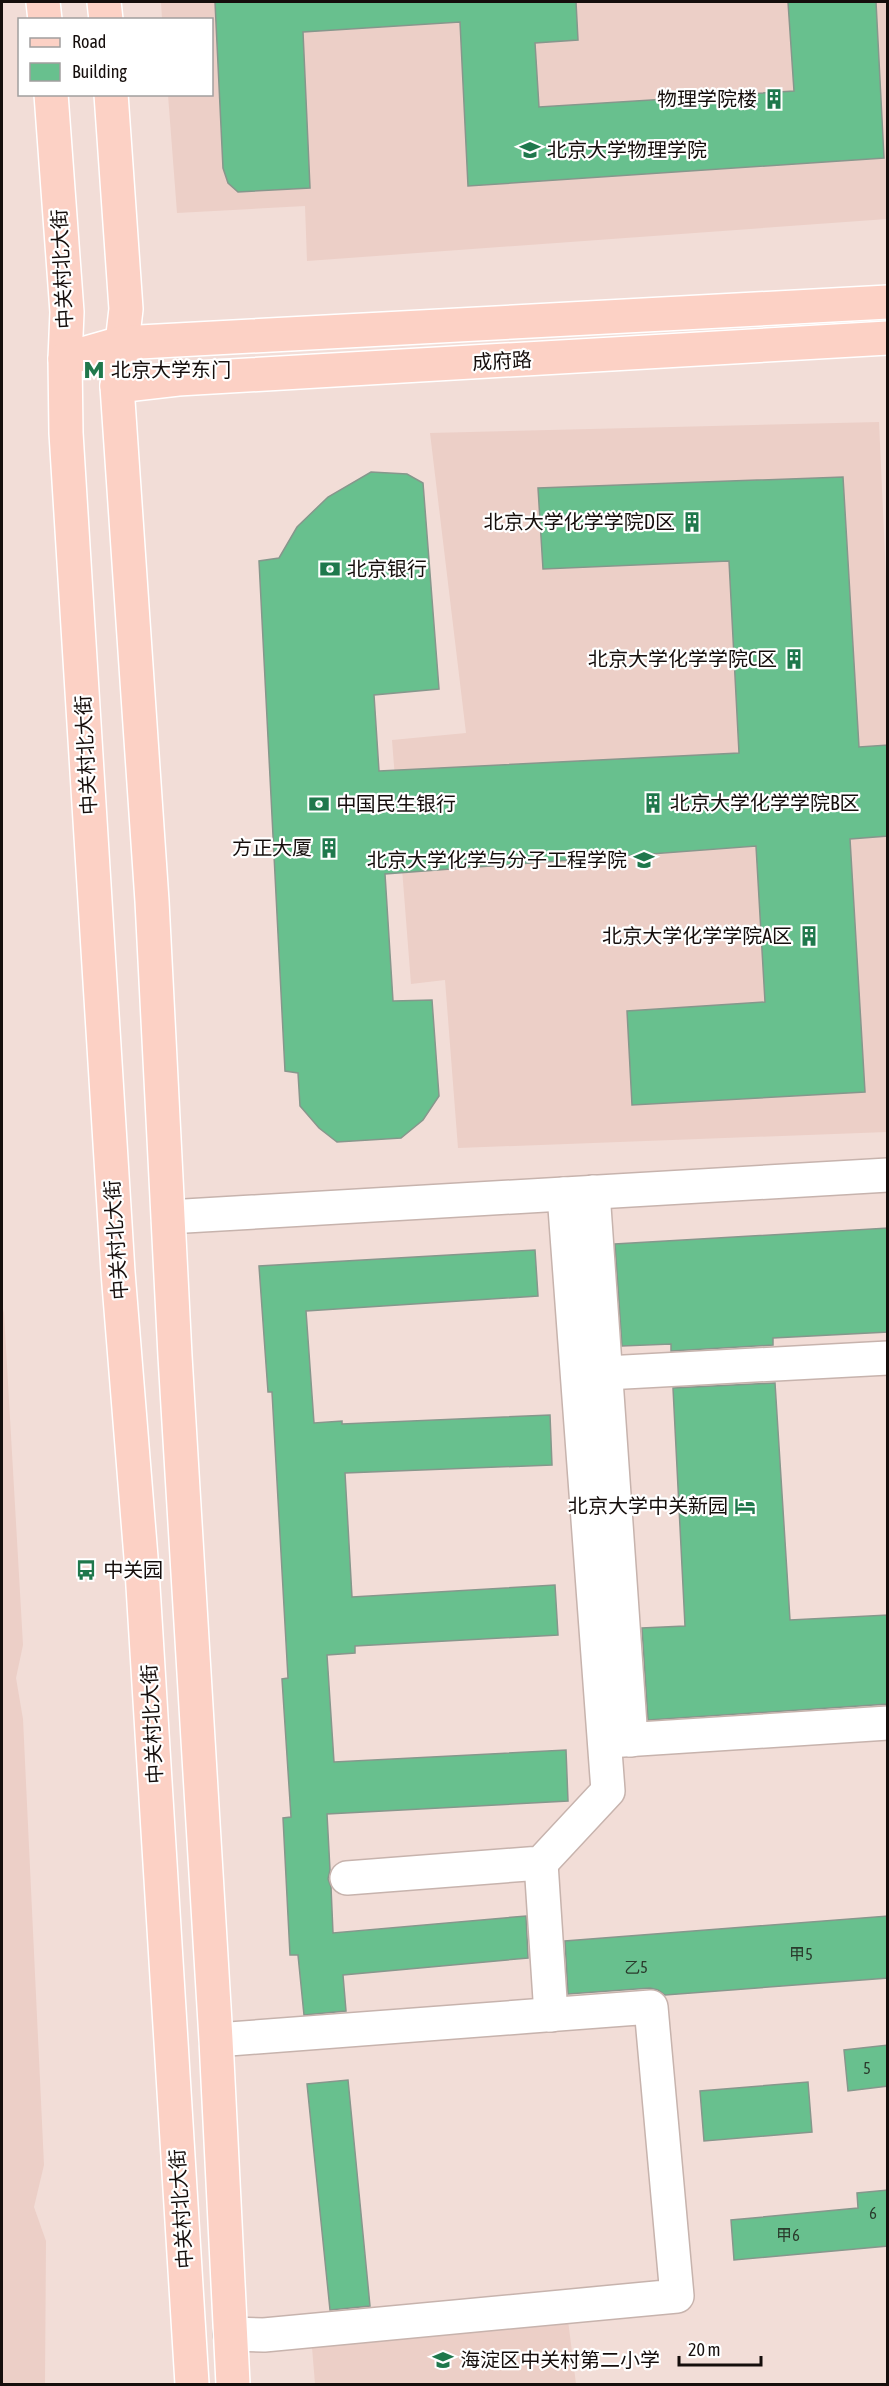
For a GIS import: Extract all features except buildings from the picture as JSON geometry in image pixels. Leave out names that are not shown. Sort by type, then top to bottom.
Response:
[{"type":"main road","points":[[43,2],[45,18]]},
{"type":"main road","points":[[104,2],[105,18]]},
{"type":"main road","name":"中关村北大街","points":[[51,96],[67,312],[64,359],[66,433],[116,1238],[142,1570],[192,2385]]},
{"type":"main road","points":[[111,96],[126,309],[117,386],[152,901],[216,2040],[233,2385]]},
{"type":"main road","name":"成府路","points":[[64,359],[121,343],[888,302]]},
{"type":"main road","name":"成府路","points":[[117,386],[178,379],[888,338]]},
{"type":"main road","points":[[64,359],[117,386]]},
{"type":"street","points":[[168,1216],[888,1174]]},
{"type":"street","points":[[347,1878],[541,1863],[608,1791],[618,1741],[606,1373],[578,1193]]},
{"type":"street","points":[[578,1193],[618,1741]]},
{"type":"street","points":[[606,1373],[888,1358]]},
{"type":"street","points":[[618,1741],[888,1723]]},
{"type":"street","points":[[541,1863],[551,2014]]},
{"type":"street","points":[[216,2040],[651,2007],[677,2296],[264,2335],[230,2334]]},
{"type":"shaded area","name":"北京大学物理学院","points":[[161,2],[887,2],[887,219],[307,261],[305,206],[177,213],[168,96],[213,96],[213,18],[162,18]]},
{"type":"shaded area","name":"北京大学化学与分子工程学院","points":[[879,422],[888,621],[887,1132],[458,1148],[445,980],[411,984],[392,740],[466,733],[430,433]]},
{"type":"shaded area","points":[[2,1305],[23,1645],[16,1678],[23,1719],[44,2165],[34,2207],[46,2241],[45,2384],[2,2384]]},
{"type":"shaded area","name":"海淀区中关村第二小学","points":[[567,2312],[576,2384],[315,2384],[311,2335]]},
{"type":"place","name":"物理学院楼","points":[[774,99]]},
{"type":"place","name":"北京大学物理学院","points":[[530,150]]},
{"type":"place","name":"北京大学东门","points":[[94,370]]},
{"type":"place","name":"北京大学化学学院D区","points":[[692,522]]},
{"type":"place","name":"北京银行","points":[[330,569]]},
{"type":"place","name":"北京大学化学学院C区","points":[[794,659]]},
{"type":"place","name":"北京大学化学学院B区","points":[[653,803]]},
{"type":"place","name":"中国民生银行","points":[[319,804]]},
{"type":"place","name":"方正大厦","points":[[329,848]]},
{"type":"place","name":"北京大学化学与分子工程学院","points":[[644,860]]},
{"type":"place","name":"北京大学化学学院A区","points":[[809,936]]},
{"type":"place","name":"北京大学中关新园","points":[[745,1506]]},
{"type":"place","name":"中关园","points":[[86,1570]]},
{"type":"place","name":"海淀区中关村第二小学","points":[[443,2360]]}]
